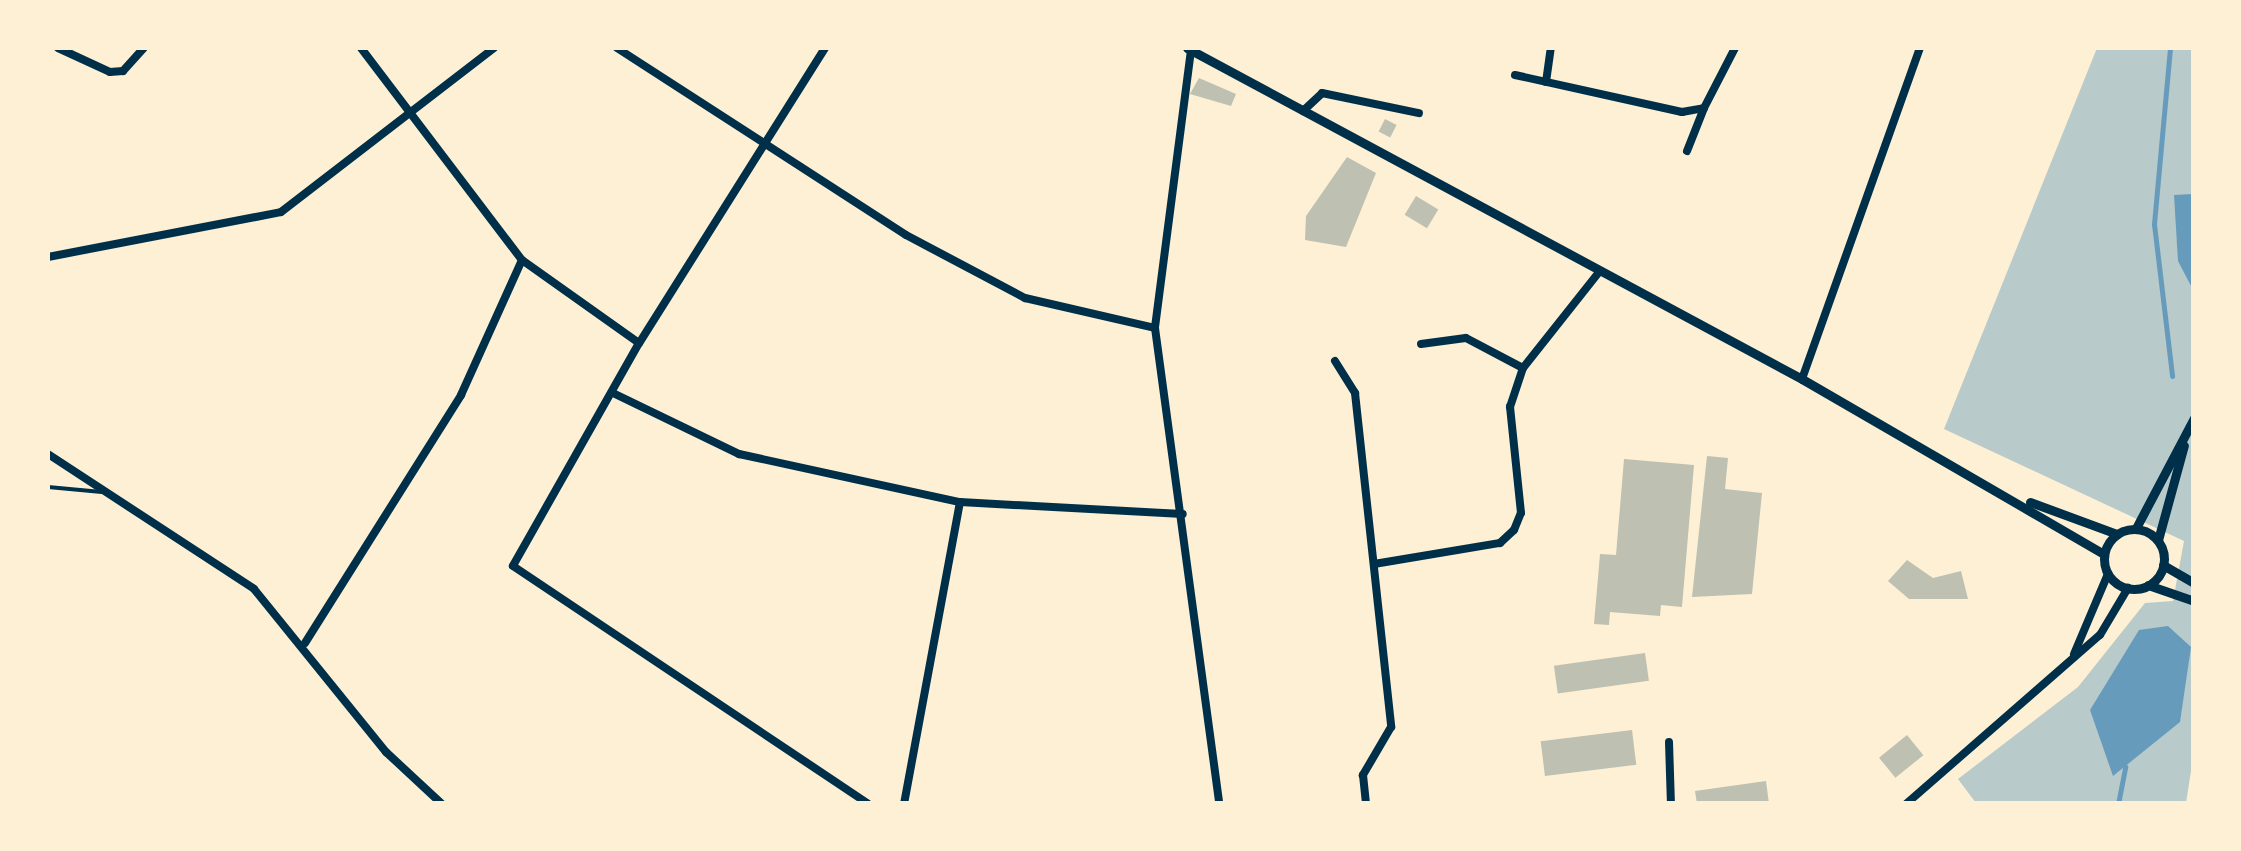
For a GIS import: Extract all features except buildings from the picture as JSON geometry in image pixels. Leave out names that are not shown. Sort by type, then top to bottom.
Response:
[{"type":"street","points":[[58,48],[110,72],[123,71],[144,48]]},
{"type":"street","points":[[361,48],[522,260],[638,343]]},
{"type":"street","points":[[48,257],[281,212],[494,48]]},
{"type":"street","points":[[618,48],[766,149],[1024,298],[1155,328]]},
{"type":"street","points":[[825,48],[766,149],[638,343],[616,394],[513,566],[868,804]]},
{"type":"street","points":[[1546,82],[1551,48]]},
{"type":"street","points":[[1688,150],[1704,108],[1736,48]]},
{"type":"street","points":[[1802,379],[1920,48]]},
{"type":"street","points":[[1219,804],[1155,328],[1189,49],[1802,379],[2002,491],[2104,554]]},
{"type":"street","points":[[1515,75],[1682,112],[1704,108]]},
{"type":"street","points":[[1302,111],[1322,92],[1419,112]]},
{"type":"street","points":[[305,644],[461,395],[522,260]]},
{"type":"street","points":[[1374,564],[1500,543],[1514,530],[1521,513],[1510,407],[1523,368],[1599,272]]},
{"type":"street","points":[[1420,344],[1466,338],[1523,368]]},
{"type":"street","points":[[1335,361],[1355,392],[1391,727],[1363,774],[1366,804]]},
{"type":"street","points":[[616,394],[739,454],[960,502],[1183,514]]},
{"type":"street","points":[[2002,491],[2117,534],[2136,528],[2192,420]]},
{"type":"street","points":[[2148,585],[2163,565],[2158,540],[2192,420]]},
{"type":"street","points":[[48,454],[254,589],[305,644],[386,752],[442,804]]},
{"type":"street","points":[[904,804],[960,502]]},
{"type":"street","points":[[2136,528],[2158,540]]},
{"type":"street","points":[[2065,666],[2092,629],[2108,574],[2104,554],[2117,534]]},
{"type":"street","points":[[2163,565],[2194,583]]},
{"type":"street","points":[[2108,574],[2128,588],[2148,585],[2194,601]]},
{"type":"street","points":[[1906,804],[2100,635],[2128,588]]},
{"type":"street","points":[[1668,742],[1671,804]]},
{"type":"lane","points":[[48,487],[107,492]]},
{"type":"shaded area","points":[[2097,48],[2193,48],[2194,752],[2186,803],[1976,803],[1958,779],[2078,687],[2145,603],[2173,601],[2184,541],[1944,429]]},
{"type":"water","points":[[2193,194],[2191,286],[2178,261],[2174,195]]},
{"type":"water","points":[[2168,626],[2191,647],[2180,722],[2113,776],[2090,710],[2139,630]]},
{"type":"waterway","points":[[2170,48],[2154,224],[2172,376]]},
{"type":"waterway","points":[[2118,804],[2125,767]]}]
